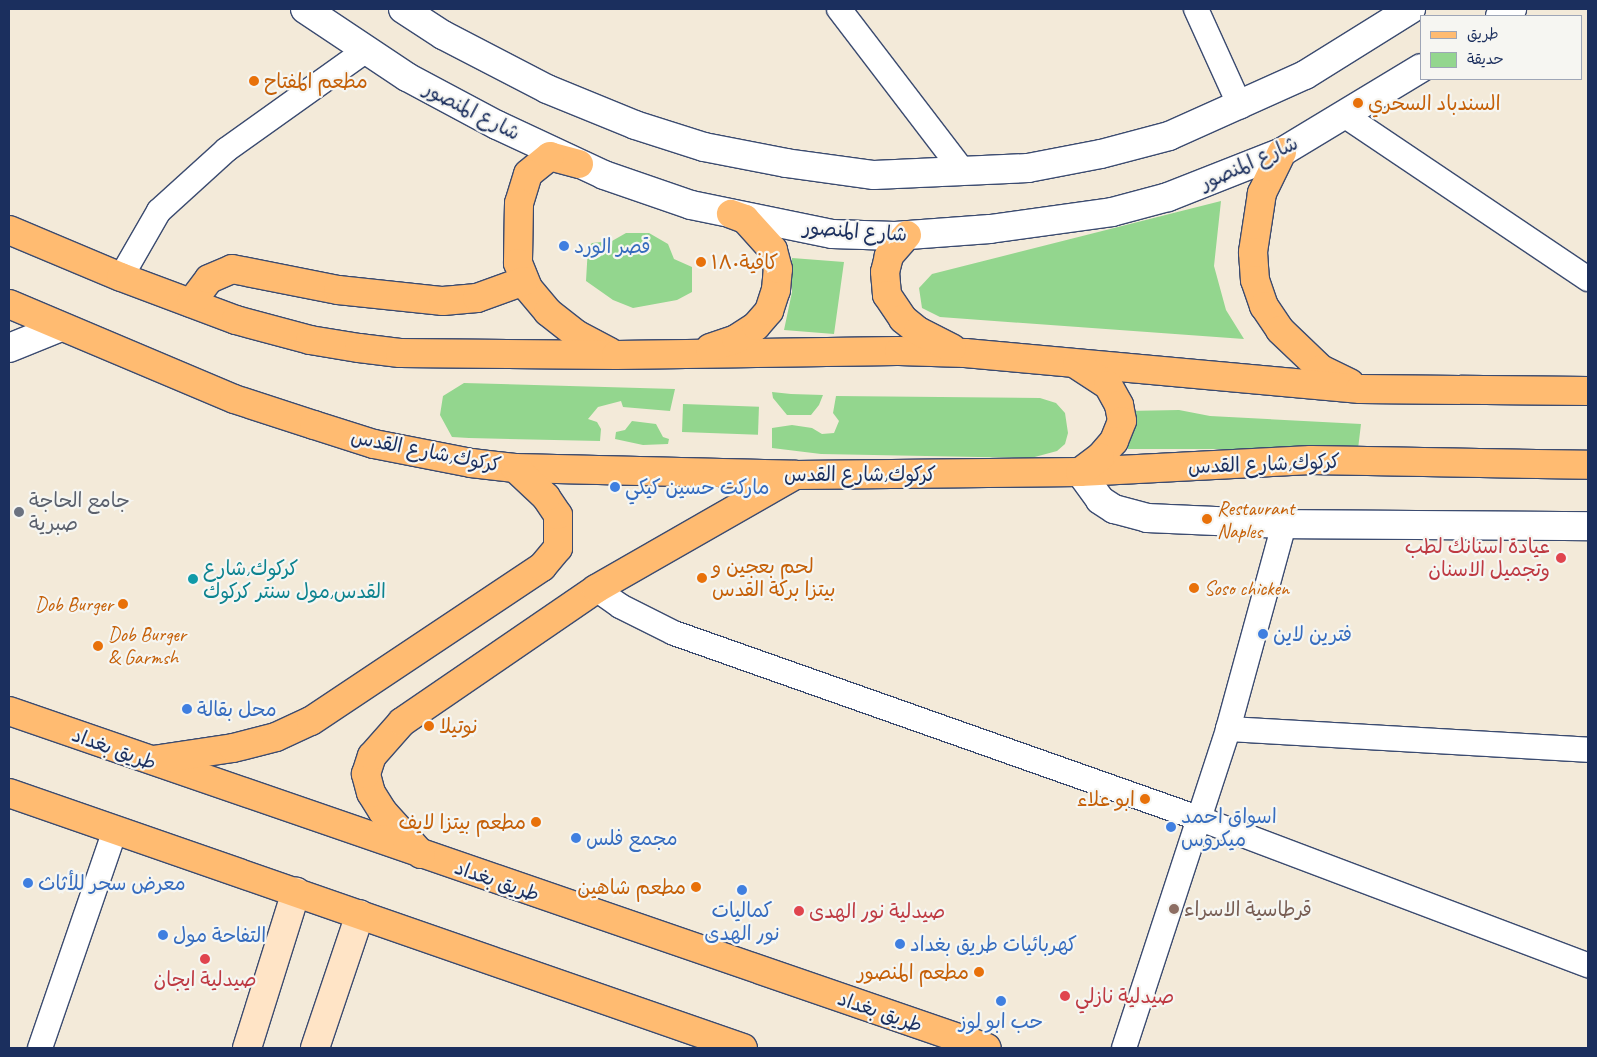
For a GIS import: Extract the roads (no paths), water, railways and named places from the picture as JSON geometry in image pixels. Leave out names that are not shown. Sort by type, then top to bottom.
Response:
[{"type":"main road","points":[[1282,152],[1262,193],[1253,252],[1255,280],[1264,306],[1301,352],[1321,369],[1360,389]]},
{"type":"main road","points":[[578,164],[550,156],[536,164],[524,181],[516,244],[524,281],[536,298],[561,323],[616,355]]},
{"type":"main road","points":[[695,354],[736,339],[756,326],[769,311],[776,290],[778,269],[773,250],[745,219],[731,214]]},
{"type":"main road","points":[[9,230],[120,278],[276,332],[359,348],[400,352],[616,355],[899,351],[965,353],[1360,389],[1588,391]]},
{"type":"main road","points":[[907,236],[889,256],[885,272],[887,295],[903,319],[918,331],[965,353]]},
{"type":"main road","points":[[191,303],[209,279],[232,269],[338,290],[436,301],[470,299],[524,281]]},
{"type":"main road","name":"كركوك,شارع القدس","points":[[9,304],[234,399],[314,426],[374,444],[471,463],[515,468],[795,475],[1080,472],[1311,460],[1588,465]]},
{"type":"main road","points":[[1074,363],[1108,385],[1119,405],[1122,421],[1114,441],[1100,458],[1080,472]]},
{"type":"main road","points":[[147,761],[233,748],[276,737],[311,721],[514,589],[542,567],[558,548],[558,515],[546,496],[515,468]]},
{"type":"main road","points":[[424,856],[383,812],[371,793],[366,774],[372,756],[402,722],[596,589],[795,475]]},
{"type":"main road","name":"طريق بغداد","points":[[9,711],[147,761],[987,1048]]},
{"type":"main road","points":[[9,793],[743,1048]]},
{"type":"main road","points":[[247,1048],[296,892]]},
{"type":"main road","points":[[315,1048],[360,914]]},
{"type":"street","name":"شارع المنصور","points":[[305,9],[407,77],[578,164],[683,202],[731,214],[832,234],[907,236],[990,229],[1112,212],[1223,178],[1282,152],[1420,69]]},
{"type":"street","points":[[403,9],[444,35],[548,89],[635,125],[704,147],[786,164],[874,175],[1028,168],[1101,154],[1169,136],[1240,106],[1305,75],[1411,9]]},
{"type":"street","points":[[839,9],[963,171]]},
{"type":"street","points":[[1196,9],[1240,106]]},
{"type":"street","points":[[120,278],[159,211],[226,150],[366,50]]},
{"type":"street","points":[[1344,115],[1588,280]]},
{"type":"street","points":[[9,348],[61,327]]},
{"type":"street","points":[[1080,472],[1100,500],[1130,516],[1284,524],[1588,526]]},
{"type":"street","points":[[1124,1048],[1228,729],[1284,524]]},
{"type":"street","points":[[596,589],[620,606],[674,633],[1198,818],[1588,964]]},
{"type":"street","points":[[1228,729],[1588,750]]},
{"type":"street","points":[[40,1048],[115,830]]},
{"type":"place","name":"مطعم المفتاح","points":[[254,81]]},
{"type":"place","name":"السندباد السحري","points":[[1358,103]]},
{"type":"place","name":"قصر الورد","points":[[564,246]]},
{"type":"place","name":"كافية١٨٠","points":[[701,262]]},
{"type":"place","name":"ماركت حسين كيكي","points":[[615,487]]},
{"type":"place","name":"جامع الحاجة صبرية","points":[[19,512]]},
{"type":"place","name":"Restaurant Naples","points":[[1207,519]]},
{"type":"place","name":"عيادة اسنانك لطب وتجميل الاسنان","points":[[1561,558]]},
{"type":"place","name":"لحم بعجين و بيتزا بركة القدس","points":[[702,578]]},
{"type":"place","name":"كركوك,شارع القدس,مول سنتر كركوك","points":[[193,579]]},
{"type":"place","name":"Soso chicken","points":[[1194,588]]},
{"type":"place","name":"Dob Burger","points":[[123,604]]},
{"type":"place","name":"فترين لاين","points":[[1263,634]]},
{"type":"place","name":"Dob Burger & Garmsh","points":[[98,646]]},
{"type":"place","name":"محل بقالة","points":[[187,709]]},
{"type":"place","name":"نوتيلا","points":[[429,726]]},
{"type":"place","name":"ابو علاء","points":[[1145,799]]},
{"type":"place","name":"مطعم بيتزا لايف","points":[[536,822]]},
{"type":"place","name":"اسواق احمد ميكروس","points":[[1171,827]]},
{"type":"place","name":"مجمع فلس","points":[[576,838]]},
{"type":"place","name":"معرض سحر للأثاث","points":[[28,883]]},
{"type":"place","name":"مطعم شاهين","points":[[696,887]]},
{"type":"place","name":"كماليات نور الهدى","points":[[742,890]]},
{"type":"place","name":"قرطاسية الاسراء","points":[[1174,909]]},
{"type":"place","name":"صيدلية نور الهدى","points":[[799,911]]},
{"type":"place","name":"التفاحة مول","points":[[163,935]]},
{"type":"place","name":"كهربائيات طريق بغداد","points":[[900,944]]},
{"type":"place","name":"صيدلية ايجان","points":[[205,959]]},
{"type":"place","name":"مطعم المنصور","points":[[979,972]]},
{"type":"place","name":"صيدلية نازلي","points":[[1065,996]]},
{"type":"place","name":"حب ابو لوز","points":[[1001,1001]]}]
